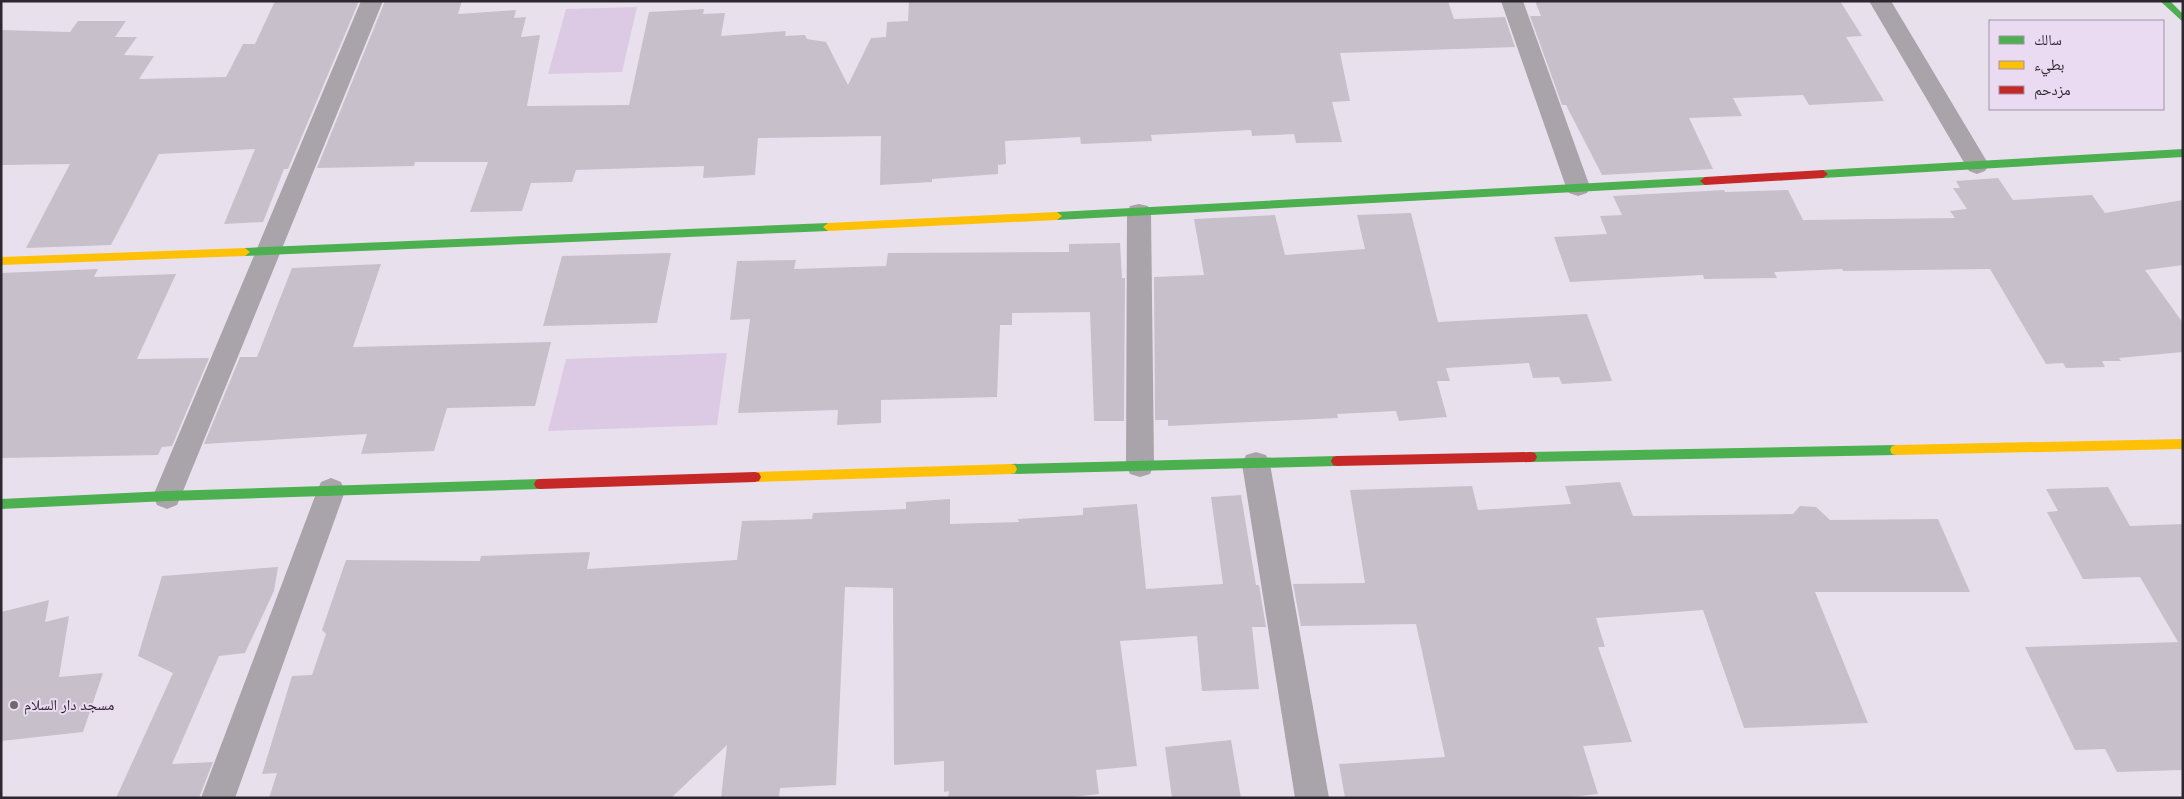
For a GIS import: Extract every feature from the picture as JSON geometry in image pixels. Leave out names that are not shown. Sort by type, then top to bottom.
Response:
[{"type":"street","points":[[167,496],[372,1]]},
{"type":"street","points":[[1512,1],[1578,187]]},
{"type":"street","points":[[1880,1],[1977,165]]},
{"type":"street","points":[[2164,1],[2183,19]]},
{"type":"street","points":[[1,261],[268,253],[1139,213],[2183,153]]},
{"type":"street","points":[[1139,213],[1140,465]]},
{"type":"street","points":[[1,504],[167,496],[1140,465],[2183,444]]},
{"type":"street","points":[[1256,464],[1312,798]]},
{"type":"street","points":[[218,798],[331,491]]},
{"type":"shaded area","points":[[637,7],[622,72],[548,74],[566,9]]},
{"type":"shaded area","points":[[727,353],[717,425],[548,431],[566,359]]},
{"type":"building","points":[[275,1],[359,1],[288,169],[284,169],[263,222],[224,224],[255,149],[159,154],[111,245],[26,248],[70,164],[1,165],[1,30],[70,32],[78,21],[126,21],[115,37],[137,37],[124,55],[154,56],[139,79],[226,77],[243,44],[255,44]]},
{"type":"building","points":[[385,1],[462,1],[458,14],[516,10],[514,18],[526,17],[521,37],[540,35],[527,106],[629,105],[649,12],[704,9],[703,14],[725,13],[721,36],[786,31],[785,36],[805,35],[807,39],[826,42],[848,85],[871,38],[886,37],[887,22],[908,21],[909,1],[1448,1],[1454,19],[1505,17],[1515,47],[1340,53],[1350,101],[1332,102],[1342,142],[1296,143],[1294,134],[1252,136],[1251,130],[1151,135],[1152,141],[1081,144],[1080,137],[1005,141],[1006,164],[998,165],[998,174],[932,179],[932,182],[880,185],[881,136],[758,138],[755,175],[703,178],[704,166],[576,170],[572,182],[531,183],[522,211],[470,212],[488,162],[415,162],[414,166],[317,168]]},
{"type":"building","points":[[1535,1],[1840,1],[1862,36],[1846,37],[1884,101],[1809,105],[1803,95],[1733,98],[1742,116],[1689,118],[1713,169],[1602,175],[1566,105],[1562,105],[1530,16],[1541,16]]},
{"type":"building","points":[[1998,178],[2013,200],[2092,195],[2105,213],[2183,200],[2183,265],[2145,270],[2183,323],[2183,352],[2119,358],[2121,361],[2102,361],[2105,367],[2066,368],[2063,363],[2046,364],[1990,269],[1843,271],[1842,269],[1774,272],[1777,278],[1704,279],[1703,275],[1570,282],[1554,237],[1607,234],[1600,216],[1622,215],[1613,196],[1724,190],[1725,192],[1788,190],[1803,220],[1955,218],[1950,211],[1967,209],[1953,188],[1960,188],[1956,181]]},
{"type":"building","points":[[1411,213],[1438,322],[1587,314],[1612,381],[1562,384],[1559,377],[1533,378],[1529,363],[1446,368],[1450,381],[1437,381],[1447,417],[1399,421],[1396,411],[1337,414],[1338,418],[1168,426],[1168,420],[1155,420],[1154,277],[1204,275],[1194,219],[1275,215],[1285,255],[1365,249],[1357,215]]},
{"type":"building","points":[[1120,243],[1122,278],[1125,278],[1124,421],[1094,421],[1090,312],[1012,313],[1012,325],[1000,325],[997,397],[881,400],[881,423],[837,425],[838,410],[738,413],[750,319],[730,320],[737,261],[796,260],[794,269],[886,266],[888,253],[1069,252],[1069,244]]},
{"type":"building","points":[[671,253],[657,323],[543,326],[562,256]]},
{"type":"building","points":[[381,264],[353,347],[551,342],[535,406],[447,408],[434,451],[361,454],[367,434],[204,444],[240,357],[257,357],[292,268]]},
{"type":"building","points":[[98,269],[94,277],[176,274],[137,359],[209,358],[172,446],[162,447],[158,455],[1,458],[1,273]]},
{"type":"building","points":[[1620,482],[1633,516],[1793,514],[1800,506],[1816,507],[1830,520],[1938,519],[1970,592],[1815,592],[1868,723],[1744,728],[1703,610],[1596,618],[1605,647],[1598,647],[1632,742],[1583,746],[1598,794],[1562,798],[1345,798],[1339,764],[1445,757],[1416,624],[1301,626],[1293,584],[1365,583],[1350,490],[1472,486],[1478,510],[1571,504],[1565,486]]},
{"type":"building","points":[[2108,487],[2130,526],[2183,524],[2183,770],[2117,772],[2105,749],[2075,750],[2025,647],[2178,642],[2140,577],[2083,579],[2047,512],[2058,511],[2046,489]]},
{"type":"building","points":[[1241,495],[1256,585],[1259,585],[1266,627],[1252,627],[1259,689],[1202,691],[1197,636],[1120,641],[1137,766],[1096,770],[1099,794],[1065,798],[948,798],[949,791],[944,792],[944,761],[894,765],[893,588],[845,587],[836,785],[780,788],[779,798],[721,798],[727,745],[671,798],[269,798],[277,773],[262,774],[292,676],[312,675],[326,634],[322,630],[346,560],[480,561],[481,556],[590,552],[587,569],[737,560],[742,521],[812,519],[813,513],[906,509],[906,502],[950,499],[950,524],[1019,522],[1018,519],[1083,515],[1083,508],[1137,504],[1146,589],[1223,584],[1211,497]]},
{"type":"building","points":[[278,567],[274,591],[245,653],[219,656],[172,764],[213,762],[199,798],[116,798],[173,673],[138,656],[162,576]]},
{"type":"building","points":[[49,600],[45,622],[69,616],[59,677],[103,673],[83,732],[1,741],[1,612]]},
{"type":"building","points":[[1231,740],[1241,798],[1172,798],[1165,747]]},
{"type":"traffic: fast","points":[[2164,1],[2183,19]]},
{"type":"traffic: fast","points":[[1823,174],[2183,153]]},
{"type":"traffic: fast","points":[[1057,216],[1705,181]]},
{"type":"traffic: fast","points":[[245,252],[828,227]]},
{"type":"traffic: fast","points":[[1531,457],[1896,450]]},
{"type":"traffic: fast","points":[[1011,469],[1337,461]]},
{"type":"traffic: fast","points":[[1,504],[167,496],[540,484]]},
{"type":"traffic: slow","points":[[828,227],[1057,216]]},
{"type":"traffic: slow","points":[[1,261],[245,252]]},
{"type":"traffic: slow","points":[[1896,450],[2183,444]]},
{"type":"traffic: slow","points":[[755,477],[1011,469]]},
{"type":"traffic: jam","points":[[1705,181],[1823,174]]},
{"type":"traffic: jam","points":[[1337,461],[1531,457]]},
{"type":"traffic: jam","points":[[540,484],[755,477]]},
{"type":"place","name":"مسجد دار السلام","points":[[14,705]]}]
